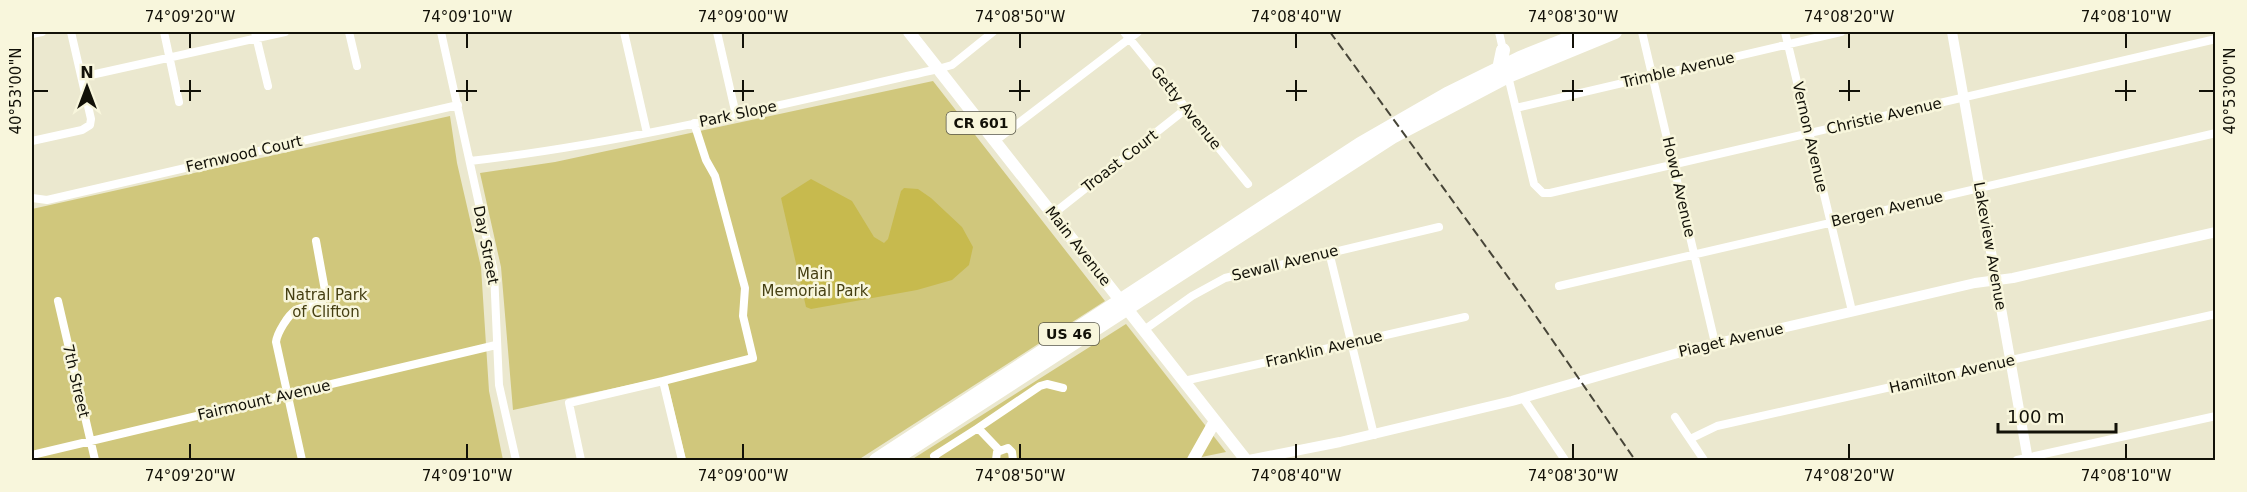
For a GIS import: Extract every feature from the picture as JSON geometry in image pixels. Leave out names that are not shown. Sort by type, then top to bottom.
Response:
[{"type":"highway","name":"US 46","points":[[876,460],[1360,144],[1416,110],[1503,72],[1585,32]]},
{"type":"highway","name":"US 46","points":[[893,460],[1392,137],[1503,72],[1615,32]]},
{"type":"highway","points":[[1503,50],[1503,72]]},
{"type":"main road","name":"Main Avenue","points":[[909,32],[1247,460]]},
{"type":"main road","points":[[1193,460],[1215,421]]},
{"type":"street","points":[[32,34],[42,32]]},
{"type":"street","points":[[32,141],[87,128],[91,119],[71,32]]},
{"type":"street","points":[[164,32],[179,102]]},
{"type":"street","points":[[81,77],[256,35],[285,32]]},
{"type":"street","points":[[349,32],[357,66]]},
{"type":"street","name":"Day Street","points":[[441,32],[494,272],[499,385],[516,460]]},
{"type":"street","points":[[624,32],[647,133]]},
{"type":"street","points":[[717,32],[736,115]]},
{"type":"street","name":"Park Slope","points":[[470,161],[536,154],[647,133],[938,69],[952,65],[993,32]]},
{"type":"street","points":[[995,141],[1127,35],[1138,32]]},
{"type":"street","points":[[1499,32],[1503,50]]},
{"type":"street","name":"Howd Avenue","points":[[1642,32],[1715,343]]},
{"type":"street","name":"Vernon Avenue","points":[[1785,32],[1852,311]]},
{"type":"street","name":"Trimble Avenue","points":[[1516,108],[1841,32]]},
{"type":"street","name":"Lakeview Avenue","points":[[1952,32],[2010,361],[2024,460]]},
{"type":"street","points":[[256,35],[268,86]]},
{"type":"street","name":"Getty Avenue","points":[[1127,35],[1248,184]]},
{"type":"street","name":"Christie Avenue","points":[[1516,108],[1534,184],[1543,193],[2216,39]]},
{"type":"street","points":[[1503,72],[1516,108]]},
{"type":"street","name":"Fernwood Court","points":[[32,198],[46,200],[458,105]]},
{"type":"street","name":"Troast Court","points":[[1053,214],[1187,108]]},
{"type":"street","points":[[581,460],[569,403],[753,358],[743,316],[745,288],[716,176],[706,160],[694,123]]},
{"type":"street","name":"Bergen Avenue","points":[[1559,286],[2216,133]]},
{"type":"street","name":"Sewall Avenue","points":[[1140,325],[1225,278],[1439,227]]},
{"type":"street","name":"Piaget Avenue","points":[[1247,460],[1374,435],[1524,398],[1593,376],[1715,343],[2216,232]]},
{"type":"street","points":[[302,460],[277,338],[297,309],[321,303],[326,296],[316,241]]},
{"type":"street","points":[[1329,252],[1374,435]]},
{"type":"street","name":"7th Street","points":[[58,301],[95,460]]},
{"type":"street","name":"Hamilton Avenue","points":[[1690,440],[1717,426],[2216,314]]},
{"type":"street","name":"Franklin Avenue","points":[[1184,381],[1465,317]]},
{"type":"street","name":"Fairmount Avenue","points":[[32,455],[496,345]]},
{"type":"street","points":[[663,381],[682,460]]},
{"type":"street","points":[[936,460],[934,456],[1040,386],[1047,384],[1063,387]]},
{"type":"street","points":[[1524,398],[1565,460]]},
{"type":"street","points":[[2024,460],[2216,416]]},
{"type":"street","points":[[1676,417],[1704,460]]},
{"type":"street","points":[[978,428],[999,450]]},
{"type":"street","points":[[999,450],[1008,448],[1012,452],[1013,460]]},
{"type":"street","points":[[996,460],[999,450]]},
{"type":"green space","name":"Main Memorial Park","points":[[933,81],[1105,301],[858,460],[686,460],[666,377],[513,410],[501,267],[480,173],[555,162]]},
{"type":"green space","name":"Natral Park of Clifton","points":[[450,116],[457,163],[481,267],[489,391],[503,460],[32,460],[32,209]]},
{"type":"green space","points":[[1126,324],[1226,452],[1187,460],[911,460]]},
{"type":"shaded area","points":[[811,179],[852,201],[874,237],[884,243],[888,239],[901,191],[904,188],[918,189],[962,227],[973,247],[969,265],[952,280],[917,290],[811,309],[806,307],[781,198]]},
{"type":"railway","points":[[1330,32],[1524,299],[1635,460]]}]
